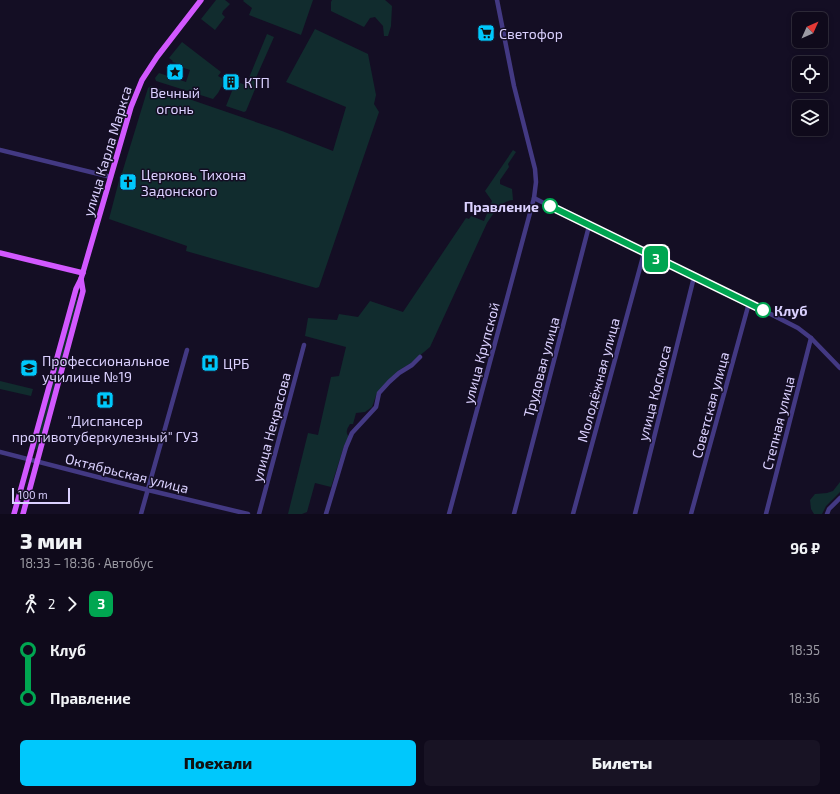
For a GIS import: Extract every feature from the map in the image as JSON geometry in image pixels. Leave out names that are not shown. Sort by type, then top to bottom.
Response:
[{"type":"main road","name":"улица Карла Маркса","points":[[14,514],[76,289],[82,276],[131,107],[142,80],[157,57],[201,0]]},
{"type":"main road","points":[[0,253],[82,276]]},
{"type":"main road","name":"улица Карла Маркса","points":[[23,514],[82,293],[82,276]]},
{"type":"street","name":"улица Крупской","points":[[449,514],[534,198],[536,182],[536,169],[514,86],[497,0]]},
{"type":"street","points":[[0,150],[111,176]]},
{"type":"street","points":[[534,198],[798,328],[811,338],[840,368]]},
{"type":"street","name":"Трудовая улица","points":[[514,514],[589,226]]},
{"type":"street","name":"Молодёжная улица","points":[[573,514],[644,252]]},
{"type":"street","name":"улица Космоса","points":[[635,514],[694,277]]},
{"type":"street","name":"Советская улица","points":[[691,514],[749,303]]},
{"type":"street","name":"Степная улица","points":[[766,514],[811,338]]},
{"type":"street","name":"улица Некрасова","points":[[259,514],[304,345]]},
{"type":"street","points":[[141,514],[187,350]]},
{"type":"street","points":[[326,514],[346,447],[352,433],[376,407],[379,393],[399,373],[412,365],[420,357]]},
{"type":"street","name":"Октябрьская улица","points":[[0,452],[248,514]]},
{"type":"street","points":[[827,514],[829,509],[840,498]]},
{"type":"green space","points":[[216,0],[225,0],[230,4],[223,11],[222,14],[225,17],[215,30],[201,19]]},
{"type":"green space","points":[[313,0],[301,35],[249,15],[252,8],[243,1]]},
{"type":"green space","points":[[332,0],[385,0],[392,6],[391,26],[388,36],[384,36],[383,26],[375,17],[370,18],[364,27],[331,11]]},
{"type":"green space","points":[[315,29],[368,54],[376,95],[374,104],[379,112],[319,287],[316,288],[186,251],[187,246],[109,219],[121,173],[148,88],[151,86],[282,131],[333,151],[346,107],[286,82]]},
{"type":"green space","points":[[267,34],[274,37],[255,80],[258,82],[246,111],[244,112],[226,106],[234,86],[238,88],[240,83],[246,85]]},
{"type":"green space","points":[[182,42],[221,72],[218,76],[225,80],[213,99],[156,81],[155,78],[159,73],[186,82],[190,70],[175,65],[176,63],[172,62],[173,61],[169,58]]},
{"type":"green space","points":[[513,150],[516,152],[508,164],[509,167],[500,180],[500,184],[512,189],[513,200],[501,205],[487,223],[430,347],[411,363],[398,371],[377,393],[372,407],[365,412],[356,413],[353,424],[350,424],[347,429],[347,434],[349,437],[344,446],[331,487],[315,483],[307,512],[302,514],[288,514],[308,433],[318,435],[331,377],[339,376],[346,347],[305,336],[308,318],[337,320],[339,314],[358,317],[370,301],[403,312],[466,218],[469,219],[471,216],[484,221],[492,201],[485,191]]},
{"type":"green space","points":[[75,300],[78,300],[38,450],[34,448]]},
{"type":"green space","points":[[0,381],[33,389],[31,396],[0,389]]},
{"type":"green space","points":[[840,482],[840,492],[826,506],[822,514],[814,514],[811,509],[810,500],[815,494],[833,491]]},
{"type":"bus line","name":"3","points":[[550,206],[763,310]]},
{"type":"place","name":"Светофор","points":[[486,33]]},
{"type":"place","name":"Вечный огонь","points":[[175,72]]},
{"type":"place","name":"КТП","points":[[231,82]]},
{"type":"place","name":"Церковь Тихона Задонского","points":[[128,182]]},
{"type":"place","name":"Правление","points":[[550,206]]},
{"type":"place","name":"Клуб","points":[[763,310]]},
{"type":"place","name":"ЦРБ","points":[[210,363]]},
{"type":"place","name":"Профессиональное училище №19","points":[[29,368]]},
{"type":"place","name":"\"Диспансер противотуберкулезный\" ГУЗ","points":[[105,400]]}]
